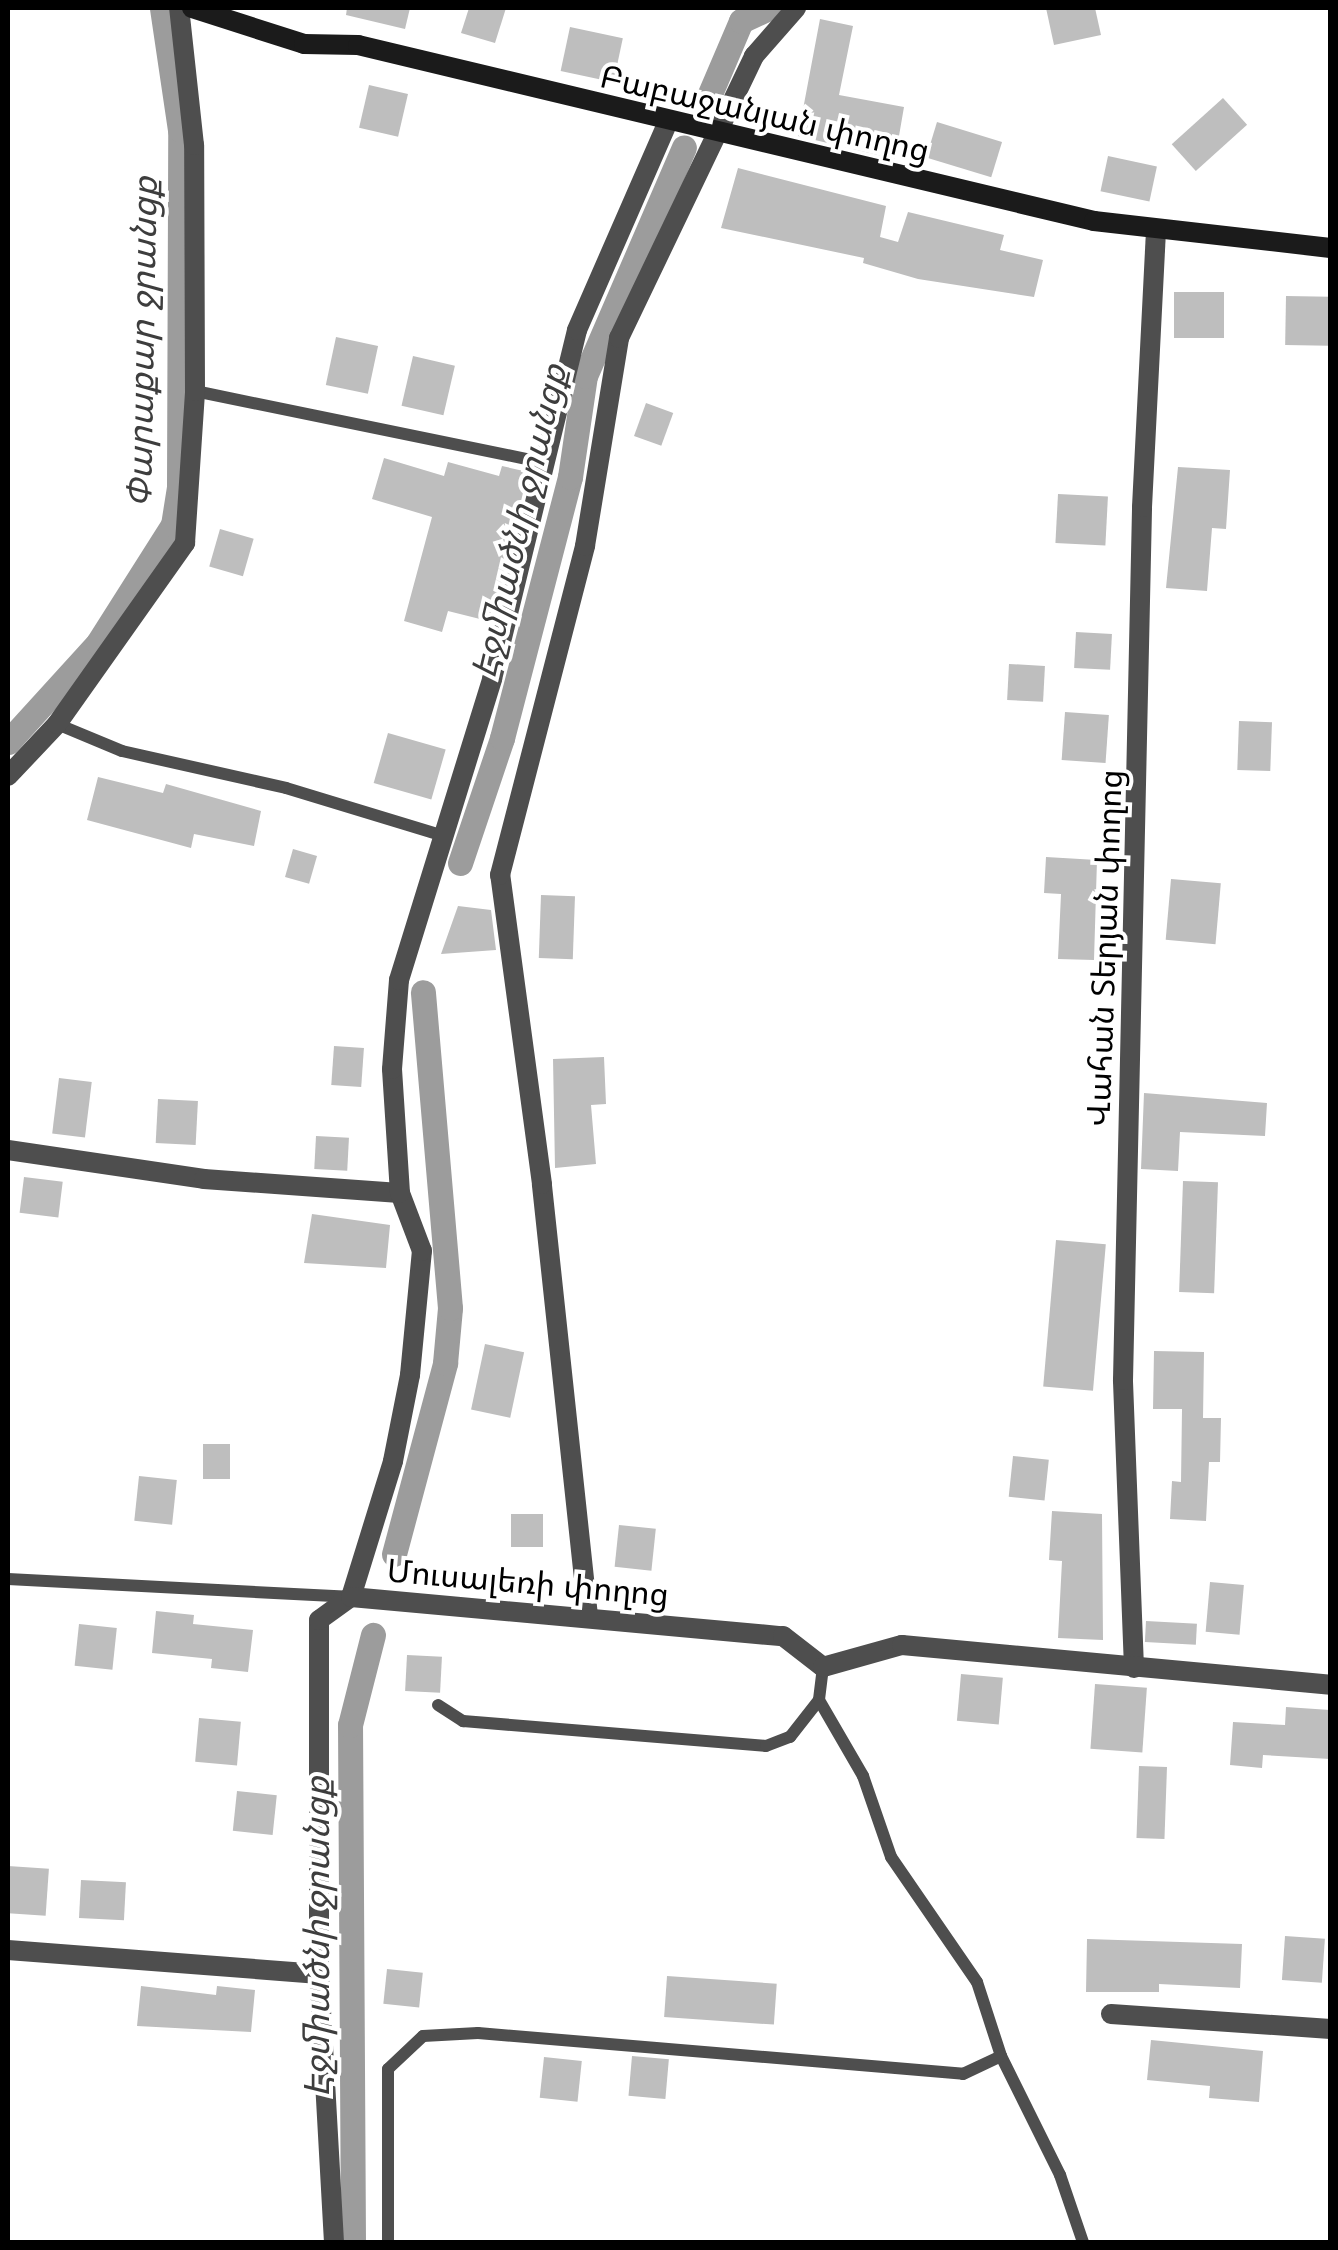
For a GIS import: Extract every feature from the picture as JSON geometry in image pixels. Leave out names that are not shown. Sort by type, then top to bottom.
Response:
[{"type":"street","points":[[8,776],[56,724],[185,543],[195,391],[194,145],[179,8]]},
{"type":"street","name":"Բաբաջանյան փողոց","points":[[192,8],[304,44],[358,45],[1076,217],[1156,230],[1330,248]]},
{"type":"street","points":[[588,1616],[542,1184],[500,875],[580,564],[619,338],[754,56],[796,8]]},
{"type":"street","points":[[352,1597],[394,1461],[410,1375],[422,1251],[400,1193],[392,1068],[399,980],[492,679],[576,330],[668,122]]},
{"type":"street","name":"Վահան Տերյան փողոց","points":[[1134,1668],[1122,1488],[1142,507],[1156,230]]},
{"type":"street","points":[[8,1150],[204,1179],[400,1193]]},
{"type":"street","name":"Մուսալեռի փողոց","points":[[319,1974],[319,1620],[352,1597],[783,1636],[823,1667]]},
{"type":"street","points":[[823,1667],[902,1645],[1330,1685]]},
{"type":"street","points":[[8,1950],[319,1974],[334,2242]]},
{"type":"street","points":[[1111,2014],[1330,2030]]},
{"type":"lane","points":[[195,391],[545,462]]},
{"type":"lane","points":[[56,724],[122,751],[286,788],[444,836]]},
{"type":"lane","points":[[8,1580],[352,1597]]},
{"type":"lane","points":[[438,1705],[463,1721],[766,1746],[790,1737],[819,1700],[823,1667]]},
{"type":"lane","points":[[819,1700],[863,1776],[891,1857],[978,1982],[1001,2056],[1060,2175],[1083,2242]]},
{"type":"lane","points":[[388,2242],[388,2069],[423,2036],[478,2032],[963,2074],[1001,2056]]},
{"type":"building","points":[[347,8],[410,8],[405,29],[346,15]]},
{"type":"building","points":[[469,8],[506,8],[495,43],[461,33]]},
{"type":"building","points":[[1046,8],[1095,8],[1101,35],[1054,45]]},
{"type":"building","points":[[820,19],[853,26],[839,95],[904,107],[895,159],[798,136]]},
{"type":"building","points":[[570,27],[623,38],[613,82],[561,71]]},
{"type":"building","points":[[369,85],[408,94],[398,137],[359,128]]},
{"type":"building","points":[[1223,98],[1247,125],[1196,171],[1172,144]]},
{"type":"building","points":[[937,122],[1002,142],[991,177],[926,157]]},
{"type":"building","points":[[1108,156],[1157,166],[1149,202],[1101,191]]},
{"type":"building","points":[[738,168],[886,206],[880,237],[898,242],[908,212],[1004,235],[1000,250],[1043,260],[1034,297],[918,279],[863,263],[864,258],[721,228]]},
{"type":"building","points":[[1174,292],[1224,292],[1224,338],[1174,338]]},
{"type":"building","points":[[1286,296],[1330,297],[1329,346],[1285,345]]},
{"type":"building","points":[[336,337],[378,346],[368,394],[326,385]]},
{"type":"building","points":[[413,356],[455,366],[443,415],[402,406]]},
{"type":"building","points":[[646,403],[673,413],[661,446],[634,436]]},
{"type":"building","points":[[384,458],[444,476],[448,462],[499,476],[502,466],[528,472],[492,622],[448,611],[442,632],[404,621],[432,517],[372,499]]},
{"type":"building","points":[[1178,467],[1230,470],[1226,529],[1212,528],[1207,591],[1166,588]]},
{"type":"building","points":[[1058,494],[1108,497],[1105,546],[1055,543]]},
{"type":"building","points":[[220,529],[254,539],[243,576],[209,566]]},
{"type":"building","points":[[1076,632],[1112,634],[1110,670],[1074,668]]},
{"type":"building","points":[[1009,664],[1045,666],[1043,702],[1007,700]]},
{"type":"building","points":[[1065,712],[1109,715],[1106,763],[1062,760]]},
{"type":"building","points":[[1239,721],[1272,722],[1270,771],[1237,770]]},
{"type":"building","points":[[388,733],[446,750],[431,800],[374,783]]},
{"type":"building","points":[[98,777],[163,793],[166,784],[261,811],[254,846],[194,834],[191,848],[87,820]]},
{"type":"building","points":[[293,849],[317,856],[309,884],[285,877]]},
{"type":"building","points":[[1046,857],[1097,860],[1094,960],[1058,959],[1061,894],[1044,893]]},
{"type":"building","points":[[1171,879],[1221,883],[1215,944],[1166,940]]},
{"type":"building","points":[[541,895],[575,896],[573,959],[539,958]]},
{"type":"building","points":[[458,906],[491,910],[496,950],[441,954]]},
{"type":"building","points":[[334,1046],[364,1048],[361,1087],[331,1085]]},
{"type":"building","points":[[604,1057],[606,1104],[591,1105],[596,1164],[555,1168],[553,1059]]},
{"type":"building","points":[[59,1078],[92,1082],[85,1138],[52,1134]]},
{"type":"building","points":[[1144,1093],[1267,1103],[1265,1136],[1180,1132],[1178,1171],[1141,1169]]},
{"type":"building","points":[[158,1099],[198,1101],[196,1145],[156,1143]]},
{"type":"building","points":[[316,1136],[349,1138],[347,1171],[314,1169]]},
{"type":"building","points":[[24,1177],[63,1182],[58,1217],[20,1213]]},
{"type":"building","points":[[1183,1181],[1218,1182],[1214,1293],[1179,1292]]},
{"type":"building","points":[[312,1214],[390,1225],[386,1268],[304,1263]]},
{"type":"building","points":[[1056,1240],[1106,1244],[1093,1391],[1043,1386]]},
{"type":"building","points":[[485,1344],[524,1352],[510,1418],[471,1410]]},
{"type":"building","points":[[1154,1351],[1204,1352],[1203,1418],[1221,1418],[1220,1462],[1209,1462],[1206,1521],[1170,1519],[1172,1481],[1181,1482],[1182,1409],[1153,1409]]},
{"type":"building","points":[[203,1444],[230,1444],[230,1479],[203,1479]]},
{"type":"building","points":[[1013,1456],[1049,1460],[1045,1501],[1009,1497]]},
{"type":"building","points":[[139,1476],[177,1480],[172,1525],[134,1521]]},
{"type":"building","points":[[1052,1511],[1102,1514],[1103,1640],[1058,1638],[1062,1561],[1049,1560]]},
{"type":"building","points":[[511,1514],[543,1514],[543,1547],[511,1547]]},
{"type":"building","points":[[619,1525],[656,1529],[651,1571],[615,1567]]},
{"type":"building","points":[[1210,1582],[1244,1585],[1240,1635],[1206,1632]]},
{"type":"building","points":[[156,1611],[194,1615],[193,1624],[253,1630],[248,1672],[211,1668],[212,1659],[152,1653]]},
{"type":"building","points":[[1146,1621],[1197,1624],[1196,1645],[1145,1642]]},
{"type":"building","points":[[79,1624],[117,1628],[112,1670],[75,1666]]},
{"type":"building","points":[[407,1655],[442,1657],[440,1693],[405,1691]]},
{"type":"building","points":[[961,1674],[1003,1678],[999,1724],[957,1721]]},
{"type":"building","points":[[1095,1684],[1147,1688],[1142,1752],[1090,1749]]},
{"type":"building","points":[[1286,1707],[1330,1710],[1330,1759],[1263,1755],[1262,1768],[1230,1765],[1233,1722],[1285,1725]]},
{"type":"building","points":[[199,1718],[241,1722],[237,1765],[195,1762]]},
{"type":"building","points":[[1139,1766],[1167,1767],[1164,1839],[1136,1838]]},
{"type":"building","points":[[237,1791],[277,1795],[273,1835],[233,1831]]},
{"type":"building","points":[[8,1866],[49,1869],[46,1916],[8,1913]]},
{"type":"building","points":[[81,1880],[126,1882],[124,1920],[79,1918]]},
{"type":"building","points":[[1285,1936],[1325,1939],[1322,1983],[1282,1980]]},
{"type":"building","points":[[1087,1939],[1242,1944],[1240,1988],[1159,1984],[1159,1992],[1086,1992]]},
{"type":"building","points":[[387,1969],[423,1973],[419,2008],[383,2004]]},
{"type":"building","points":[[667,1976],[777,1984],[774,2025],[664,2017]]},
{"type":"building","points":[[141,1986],[216,1995],[217,1986],[255,1990],[251,2032],[137,2026]]},
{"type":"building","points":[[1151,2040],[1263,2051],[1259,2102],[1209,2098],[1210,2086],[1147,2080]]},
{"type":"building","points":[[632,2056],[669,2059],[665,2099],[629,2096]]},
{"type":"building","points":[[544,2057],[582,2061],[578,2102],[540,2098]]},
{"type":"waterway","name":"Փարաքար ջրանցք","points":[[8,742],[98,643],[173,525],[179,488],[180,130],[162,8]]},
{"type":"waterway","name":"Էջմիածնի ջրանցք","points":[[709,96],[741,21],[769,8]]},
{"type":"waterway","name":"Էջմիածնի ջրանցք","points":[[460,863],[502,738],[570,477],[585,376],[684,147]]},
{"type":"waterway","name":"Էջմիածնի ջրանցք","points":[[394,1554],[445,1363],[450,1308],[423,992]]},
{"type":"waterway","name":"Էջմիածնի ջրանցք","points":[[353,2242],[350,1725],[373,1635]]}]
